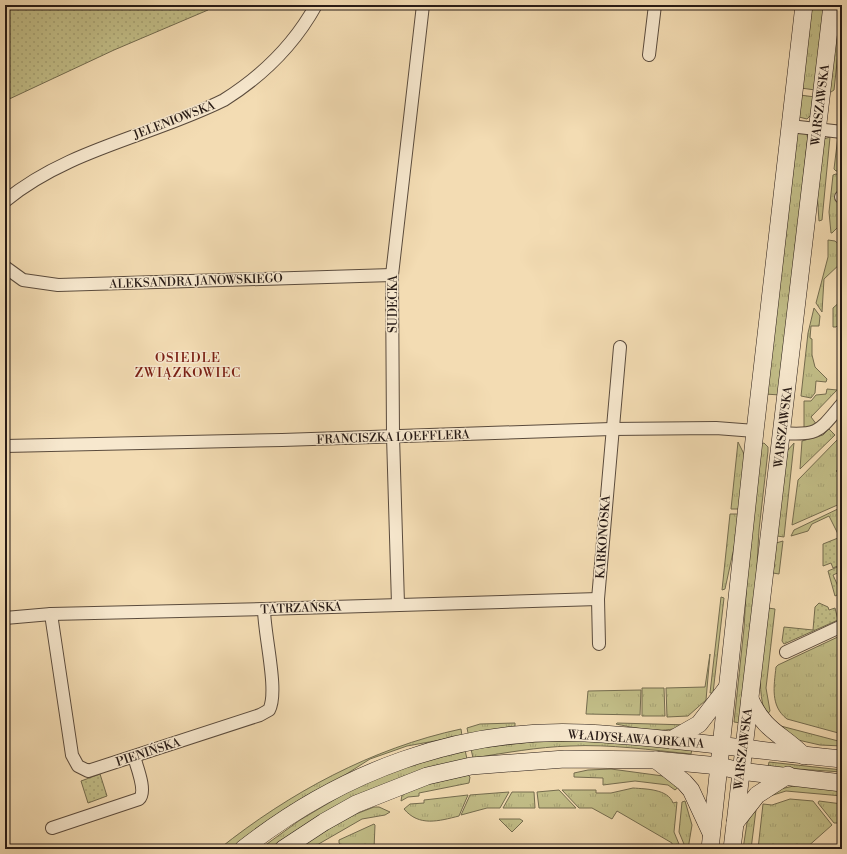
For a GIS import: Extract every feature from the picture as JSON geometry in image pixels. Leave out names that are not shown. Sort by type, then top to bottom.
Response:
[{"type":"main road","name":"WARSZAWSKA","points":[[711,842],[755,431],[804,5]]},
{"type":"main road","name":"WARSZAWSKA","points":[[732,849],[740,771],[744,749],[782,433],[832,5]]},
{"type":"main road","name":"FRANCISZKA LOEFFLERA","points":[[755,431],[782,433]]},
{"type":"main road","points":[[671,740],[694,728],[704,719],[727,687]]},
{"type":"main road","points":[[750,699],[756,712],[768,728],[793,745],[804,756]]},
{"type":"main road","name":"WŁADYSŁAWA ORKANA","points":[[243,849],[265,832],[311,803],[356,779],[401,760],[443,747],[518,736],[584,733],[671,740],[842,760]]},
{"type":"main road","name":"WŁADYSŁAWA ORKANA","points":[[283,849],[324,822],[356,804],[427,776],[486,764],[542,760],[656,760],[719,766],[740,771],[788,775],[842,783]]},
{"type":"main road","points":[[656,760],[684,782],[691,790],[711,842]]},
{"type":"main road","points":[[735,823],[751,800],[788,775]]},
{"type":"street","name":"JELENIOWSKA","points":[[5,201],[31,182],[69,162],[224,100],[245,86],[270,66],[297,35],[316,5]]},
{"type":"street","name":"SUDECKA","points":[[398,604],[392,275],[423,5]]},
{"type":"street","points":[[649,55],[655,5]]},
{"type":"street","points":[[790,126],[842,132]]},
{"type":"street","name":"ALEKSANDRA JANOWSKIEGO","points":[[5,266],[23,280],[58,285],[392,275]]},
{"type":"street","name":"KARKONOSKA","points":[[599,644],[598,599],[611,430],[620,347]]},
{"type":"street","points":[[782,433],[802,434],[815,432],[821,428],[842,404]]},
{"type":"street","name":"FRANCISZKA LOEFFLERA","points":[[5,446],[611,430],[716,428],[755,431]]},
{"type":"street","name":"TATRZAŃSKA","points":[[5,618],[52,614],[598,599]]},
{"type":"street","name":"PIENIŃSKA","points":[[52,614],[74,762],[78,766],[88,771],[260,715],[269,710],[274,696],[264,623],[264,609]]},
{"type":"street","points":[[786,652],[842,626]]},
{"type":"street","points":[[52,828],[139,799],[142,790],[134,757]]},
{"type":"green space","points":[[5,5],[212,5],[208,10],[114,50],[5,101]]},
{"type":"green space","points":[[810,5],[825,5],[815,90],[801,88]]},
{"type":"green space","points":[[838,5],[842,5],[842,16],[834,90],[831,92],[828,91]]},
{"type":"green space","points":[[800,95],[815,97],[813,113],[807,119],[799,117]]},
{"type":"green space","points":[[798,133],[806,133],[808,135],[780,395],[765,394],[796,135]]},
{"type":"green space","points":[[838,136],[842,136],[842,171],[836,171],[834,169]]},
{"type":"green space","points":[[830,137],[822,220],[819,221],[817,192],[824,139]]},
{"type":"green space","points":[[833,175],[842,175],[842,191],[836,197],[842,204],[842,223],[831,233],[829,212]]},
{"type":"green space","points":[[828,240],[835,241],[842,247],[842,262],[824,279],[822,312],[816,303],[828,257]]},
{"type":"green space","points":[[842,300],[842,321],[836,327],[833,327],[833,308]]},
{"type":"green space","points":[[814,308],[820,316],[819,326],[811,326],[810,338],[812,339],[812,355],[815,367],[827,379],[826,382],[816,381],[815,393],[811,398],[801,396],[808,333]]},
{"type":"green space","points":[[827,389],[837,390],[811,417],[817,425],[804,428],[804,401],[811,401],[816,395],[826,394]]},
{"type":"green space","points":[[829,429],[835,435],[800,469],[802,441],[823,435]]},
{"type":"green space","points":[[838,439],[842,441],[842,465],[836,471],[842,477],[842,503],[792,525],[798,480]]},
{"type":"green space","points":[[738,442],[745,456],[739,509],[731,509]]},
{"type":"green space","points":[[764,443],[768,447],[768,451],[741,723],[734,722],[744,628],[749,545],[761,444]]},
{"type":"green space","points":[[794,443],[784,537],[777,536],[787,451]]},
{"type":"green space","points":[[842,507],[842,542],[829,516],[812,524],[808,531],[791,536],[794,530]]},
{"type":"green space","points":[[730,514],[738,514],[735,543],[725,589],[722,590]]},
{"type":"green space","points":[[838,538],[842,546],[842,564],[833,568],[831,563],[823,566],[823,544]]},
{"type":"green space","points":[[783,541],[779,574],[773,573],[776,543]]},
{"type":"green space","points":[[842,565],[842,571],[833,575],[841,593],[835,596],[828,571]]},
{"type":"green space","points":[[721,597],[724,598],[713,693],[710,693]]},
{"type":"green space","points":[[819,603],[828,607],[829,610],[835,608],[838,620],[784,644],[782,641],[784,627],[813,630],[815,607]]},
{"type":"green space","points":[[768,608],[775,609],[766,688],[770,711],[766,716],[762,703],[760,676]]},
{"type":"green space","points":[[842,635],[842,734],[787,719],[778,708],[774,695],[776,667]]},
{"type":"green space","points":[[710,654],[706,700],[688,716],[667,717],[666,688],[705,687]]},
{"type":"green space","points":[[642,688],[664,688],[665,716],[642,716]]},
{"type":"green space","points":[[641,690],[640,715],[586,714],[588,691]]},
{"type":"green space","points":[[515,723],[515,726],[471,736],[468,733],[467,728],[480,724]]},
{"type":"green space","points":[[616,724],[689,725],[679,728],[653,730]]},
{"type":"green space","points":[[777,725],[842,742],[842,746],[820,745],[798,740]]},
{"type":"green space","points":[[461,729],[462,736],[407,746],[370,759],[240,842],[232,849],[219,849],[274,809],[333,775],[395,748],[428,737]]},
{"type":"green space","points":[[590,740],[692,749],[691,754],[646,749],[570,746],[533,749],[473,758],[471,749],[531,742]]},
{"type":"green space","points":[[465,750],[467,759],[284,839],[270,849],[260,849],[300,820],[349,791],[399,768]]},
{"type":"green space","points":[[769,762],[842,770],[842,772],[768,767]]},
{"type":"green space","points":[[611,769],[663,776],[681,785],[675,790],[668,785],[635,781],[603,785],[603,778],[574,777],[574,773],[588,770]]},
{"type":"green space","points":[[100,774],[107,796],[88,803],[81,781]]},
{"type":"green space","points":[[468,775],[470,777],[469,783],[419,793],[419,796],[408,797],[401,801],[402,795],[420,786]]},
{"type":"green space","points":[[798,785],[842,790],[842,796],[786,791],[770,796],[776,790]]},
{"type":"green space","points":[[633,788],[650,789],[662,792],[670,798],[673,803],[677,802],[674,832],[681,849],[672,849],[672,843],[617,811],[612,819],[592,808],[579,808],[562,790],[596,790],[596,793],[611,793]]},
{"type":"green space","points":[[559,790],[576,808],[539,808],[537,792]]},
{"type":"green space","points":[[509,792],[500,808],[487,808],[461,815],[470,795]]},
{"type":"green space","points":[[512,792],[534,792],[535,808],[503,808]]},
{"type":"green space","points":[[468,795],[459,816],[444,820],[423,820],[410,815],[404,809],[410,804],[424,803],[424,800]]},
{"type":"green space","points":[[790,799],[813,801],[832,825],[805,849],[758,849],[763,804],[772,805]]},
{"type":"green space","points":[[685,801],[692,825],[688,849],[686,849],[679,832],[682,802]]},
{"type":"green space","points":[[819,801],[842,804],[842,823],[834,823],[818,803]]},
{"type":"green space","points":[[757,802],[751,849],[743,849],[747,823]]},
{"type":"green space","points":[[374,807],[379,807],[390,812],[385,815],[362,819],[310,849],[293,849],[356,814]]},
{"type":"green space","points":[[499,819],[520,819],[523,821],[512,832]]},
{"type":"green space","points":[[374,824],[374,849],[346,849],[339,843],[339,840]]},
{"type":"district","name":"OSIEDLE ZWIĄZKOWIEC","points":[[188,364]]}]
